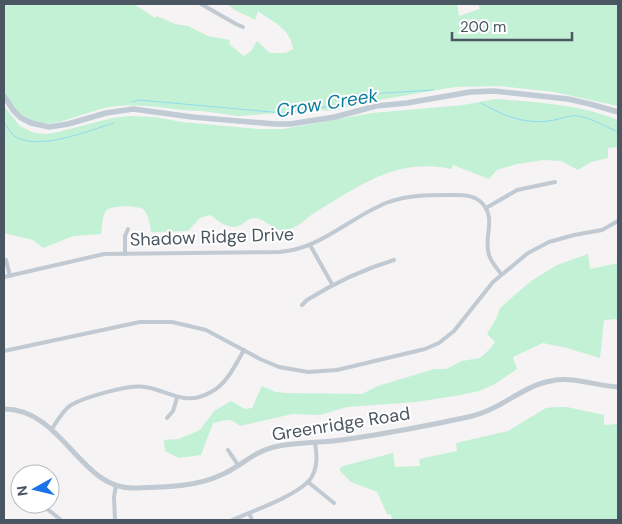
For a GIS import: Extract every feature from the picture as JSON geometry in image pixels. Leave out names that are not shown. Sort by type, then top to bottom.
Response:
[{"type":"main road","points":[[4,96],[21,118],[32,124],[49,127],[68,124],[106,113],[133,109],[192,117],[290,124],[376,106],[408,104],[470,92],[494,90],[568,99],[618,112]]},
{"type":"street","points":[[201,4],[243,26]]},
{"type":"street","points":[[502,274],[492,263],[489,255],[490,223],[486,208],[517,190],[555,182]]},
{"type":"street","name":"Shadow Ridge Drive","points":[[4,277],[104,254],[279,252],[296,250],[384,204],[406,197],[427,194],[466,196],[478,200],[486,208]]},
{"type":"street","points":[[4,351],[140,322],[158,321],[196,326],[216,334],[279,367],[308,372],[337,370],[425,349],[439,343],[454,331],[488,288],[528,253],[549,242],[568,236],[602,230],[618,221]]},
{"type":"street","points":[[125,254],[125,236],[128,229]]},
{"type":"street","points":[[310,244],[332,284]]},
{"type":"street","points":[[6,260],[10,276]]},
{"type":"street","points":[[302,305],[332,284],[363,269],[394,260]]},
{"type":"street","points":[[52,429],[59,418],[71,406],[127,387],[149,387],[177,398],[197,398],[217,389],[232,371],[244,350]]},
{"type":"street","name":"Greenridge Road","points":[[4,409],[17,410],[27,414],[52,429],[96,475],[116,486],[132,488],[198,483],[222,475],[254,454],[274,448],[343,440],[483,414],[540,384],[554,380],[571,380],[618,387]]},
{"type":"street","points":[[167,418],[173,411],[177,398]]},
{"type":"street","points":[[232,520],[297,490],[308,482],[316,464],[315,443]]},
{"type":"street","points":[[228,450],[238,464]]},
{"type":"street","points":[[308,482],[334,504]]},
{"type":"street","points":[[115,520],[114,498],[116,486]]},
{"type":"street","points":[[249,513],[252,520]]},
{"type":"green space","points":[[4,4],[134,4],[155,18],[157,16],[175,24],[188,26],[208,36],[230,40],[229,44],[244,56],[251,51],[257,41],[270,53],[286,53],[293,49],[292,42],[285,31],[258,11],[255,20],[233,9],[228,4],[457,4],[459,16],[480,9],[478,4],[618,4],[618,106],[554,92],[499,86],[455,87],[361,103],[334,111],[320,110],[238,116],[147,106],[118,106],[55,123],[41,124],[27,120],[15,110],[4,90]]},
{"type":"green space","points":[[495,99],[573,107],[618,120],[618,147],[608,148],[608,158],[591,162],[578,170],[561,161],[543,160],[517,164],[497,170],[489,179],[453,165],[452,169],[432,166],[413,167],[396,171],[379,176],[363,184],[314,213],[297,226],[285,230],[277,229],[262,220],[254,218],[237,227],[232,227],[210,215],[200,218],[188,231],[151,232],[144,210],[125,206],[106,211],[101,234],[73,236],[43,248],[33,240],[4,233],[4,106],[20,126],[34,133],[47,134],[112,118],[130,116],[258,129],[283,129],[372,113],[463,105]]},
{"type":"green space","points":[[588,254],[590,269],[618,263],[618,319],[604,320],[600,358],[543,343],[513,357],[517,369],[495,384],[479,391],[416,402],[347,407],[320,415],[292,414],[240,426],[233,421],[224,420],[213,423],[201,455],[179,458],[165,451],[164,440],[179,439],[200,430],[214,411],[231,401],[245,409],[252,408],[262,386],[276,392],[287,393],[362,394],[378,386],[434,369],[446,369],[462,361],[480,358],[495,342],[487,334],[500,308],[531,281],[557,265]]},
{"type":"green space","points":[[567,407],[604,415],[604,425],[618,424],[618,520],[392,520],[391,515],[387,514],[377,492],[351,482],[340,471],[340,468],[343,466],[393,453],[395,467],[420,466],[419,459],[457,451],[456,443],[508,431],[546,408]]},
{"type":"waterway","name":"Crow Creek","points":[[132,102],[139,100],[283,113],[332,106],[370,94],[433,90]]},
{"type":"waterway","name":"Crow Creek","points":[[481,103],[505,115],[521,120],[539,122],[578,116],[618,132]]},
{"type":"waterway","name":"Crow Creek","points":[[4,123],[13,135],[23,140],[35,142],[78,135],[114,123]]}]
